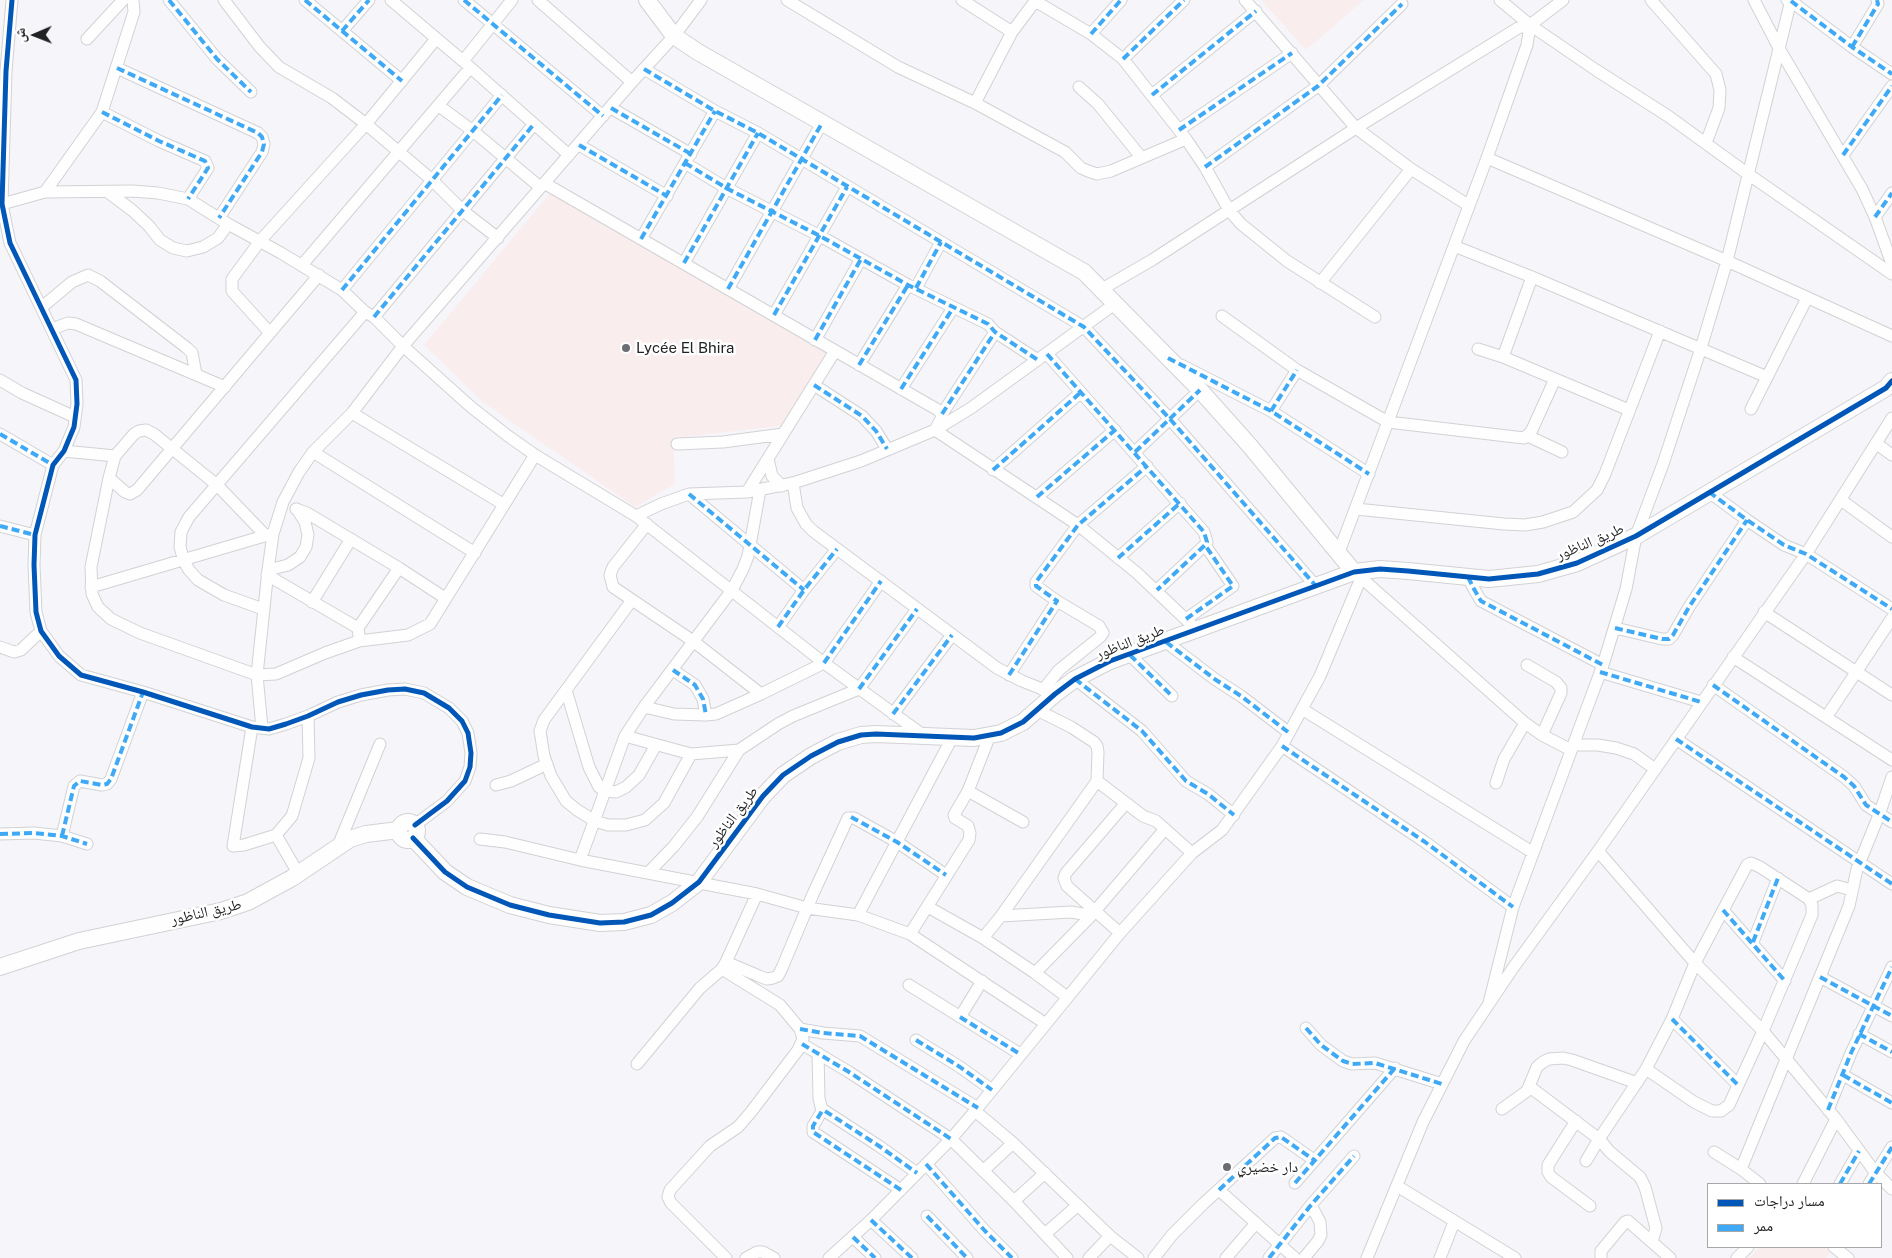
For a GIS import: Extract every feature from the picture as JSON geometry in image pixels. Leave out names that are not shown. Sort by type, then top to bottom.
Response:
[{"type":"street","points":[[87,38],[123,0]]},
{"type":"street","points":[[45,192],[102,112],[134,12],[133,0]]},
{"type":"street","points":[[169,0],[217,59],[251,92]]},
{"type":"street","points":[[224,0],[259,46],[279,67],[332,98],[366,124],[432,180],[463,211],[498,238]]},
{"type":"street","points":[[305,0],[402,81]]},
{"type":"street","points":[[342,32],[369,0]]},
{"type":"street","points":[[391,0],[569,155]]},
{"type":"street","points":[[464,0],[607,112],[688,158],[728,189],[820,236],[912,287],[988,324],[995,332],[1042,357],[1115,430],[1204,532],[1207,542],[1205,546],[1157,590]]},
{"type":"street","points":[[302,265],[439,106],[466,64],[512,0]]},
{"type":"street","points":[[538,0],[632,82]]},
{"type":"street","points":[[647,0],[674,36],[706,57],[1084,272],[1200,390],[1250,446],[1358,575],[1525,723],[1542,735],[1572,748],[1598,745],[1616,748],[1634,754],[1655,768]]},
{"type":"street","points":[[308,716],[308,758],[292,816],[276,835],[232,846],[257,728],[257,674],[270,535],[283,502],[298,472],[313,452],[352,413],[403,346],[674,36],[701,0]]},
{"type":"street","points":[[787,0],[898,67],[975,103],[1065,152],[1081,168],[1097,174],[1105,173],[1141,157],[1183,134],[1292,53]]},
{"type":"street","points":[[962,0],[1012,32]]},
{"type":"street","points":[[1090,34],[1121,0]]},
{"type":"street","points":[[1123,59],[1184,0]]},
{"type":"street","points":[[1245,0],[1356,128],[1411,168],[1468,205]]},
{"type":"street","points":[[1500,0],[1530,24],[1596,70],[1668,116],[1892,274]]},
{"type":"street","points":[[1102,289],[1152,260],[1356,128],[1518,28],[1530,24],[1563,0]]},
{"type":"street","points":[[1651,0],[1716,74],[1720,90],[1719,108],[1706,143]]},
{"type":"street","points":[[1754,0],[1780,50],[1843,155],[1875,218],[1892,264]]},
{"type":"street","points":[[1489,1004],[1513,907],[1602,669],[1628,580],[1636,536],[1663,464],[1728,261],[1780,50],[1790,0],[1852,47],[1892,74]]},
{"type":"street","points":[[1852,47],[1878,4],[1877,0]]},
{"type":"street","points":[[975,103],[1012,32],[1035,1],[1090,34],[1123,59],[1183,134],[1205,167],[1229,210],[1241,224],[1320,283],[1375,317]]},
{"type":"street","points":[[14,3],[3,70],[2,204],[10,243],[76,380],[78,404],[74,427],[64,451],[53,466],[35,535],[35,603],[41,630],[59,656],[81,675],[143,692],[257,728],[269,729],[308,716],[338,702],[388,690],[424,693],[449,708],[462,721],[468,733],[472,753],[466,781],[448,801],[409,831]]},
{"type":"street","points":[[1205,167],[1318,86],[1402,4]]},
{"type":"street","points":[[1152,95],[1256,11]]},
{"type":"street","points":[[1339,552],[1487,158],[1527,45],[1530,24]]},
{"type":"street","points":[[270,333],[231,288],[232,279],[260,241],[366,124],[436,39]]},
{"type":"street","points":[[108,192],[133,211],[160,240],[173,248],[187,251],[203,247],[218,238],[223,221],[262,152],[264,144],[262,137],[258,133],[117,68]]},
{"type":"street","points":[[644,69],[715,111],[758,133],[1084,328],[1170,419],[1315,585]]},
{"type":"street","points":[[1843,155],[1892,86]]},
{"type":"street","points":[[1079,87],[1098,104],[1141,157]]},
{"type":"street","points":[[342,290],[502,95]]},
{"type":"street","points":[[439,106],[542,185],[684,263],[942,414]]},
{"type":"street","points":[[641,239],[715,111]]},
{"type":"street","points":[[102,112],[159,141],[205,161],[208,168],[188,199]]},
{"type":"street","points":[[728,289],[773,212],[800,158],[822,123]]},
{"type":"street","points":[[263,609],[224,595],[198,580],[189,570],[180,547],[181,532],[189,517],[463,211],[534,124]]},
{"type":"street","points":[[684,263],[728,189],[758,133]]},
{"type":"street","points":[[579,145],[667,196]]},
{"type":"street","points":[[1487,158],[1728,261],[1892,336]]},
{"type":"street","points":[[1320,283],[1411,168]]},
{"type":"street","points":[[774,315],[847,187]]},
{"type":"street","points":[[2,204],[45,192],[132,191],[158,193],[188,199],[342,290],[471,407],[535,455],[636,516],[778,628],[923,735]]},
{"type":"street","points":[[1875,218],[1892,193]]},
{"type":"street","points":[[859,365],[941,242]]},
{"type":"street","points":[[1454,246],[1532,277],[1767,377]]},
{"type":"street","points":[[815,340],[861,258]]},
{"type":"street","points":[[42,308],[72,282],[88,275],[100,281],[187,348],[192,353],[196,374]]},
{"type":"street","points":[[109,478],[121,490],[130,494],[133,493],[319,275]]},
{"type":"street","points":[[1502,357],[1532,277]]},
{"type":"street","points":[[1750,409],[1807,298]]},
{"type":"street","points":[[636,516],[689,494],[747,492],[787,484],[862,461],[934,430],[971,408],[1116,304]]},
{"type":"street","points":[[901,389],[953,308]]},
{"type":"street","points":[[1222,316],[1297,370],[1388,422],[1520,438],[1528,436],[1562,452]]},
{"type":"street","points":[[52,329],[68,323],[76,324],[225,387]]},
{"type":"street","points":[[1356,509],[1525,525],[1558,518],[1572,512],[1597,490],[1605,474],[1660,331]]},
{"type":"street","points":[[934,430],[942,414],[995,332]]},
{"type":"street","points":[[1478,349],[1502,357],[1629,410]]},
{"type":"street","points":[[747,492],[834,351]]},
{"type":"street","points":[[1168,358],[1271,411],[1369,474]]},
{"type":"street","points":[[1271,411],[1297,370]]},
{"type":"street","points":[[1528,436],[1555,379]]},
{"type":"street","points":[[0,380],[22,393],[75,417]]},
{"type":"street","points":[[814,385],[862,416],[876,431],[887,449]]},
{"type":"street","name":"طريق الناظور","points":[[0,967],[79,941],[221,911],[248,902],[298,873],[338,846],[358,836],[409,831],[446,872],[466,887],[510,905],[548,915],[612,923],[651,915],[672,903],[699,882],[763,796],[783,775],[793,767],[838,742],[861,735],[923,735],[974,738],[1011,729],[1037,710],[1049,692],[1110,661],[1130,655],[1146,647],[1166,642],[1191,624],[1315,585],[1380,570],[1399,570],[1489,579],[1517,577],[1561,568],[1590,558],[1636,536],[1890,385]]},
{"type":"street","points":[[1135,452],[1200,390]]},
{"type":"street","points":[[993,470],[1080,393]]},
{"type":"street","points":[[352,413],[503,504]]},
{"type":"street","points":[[1366,1258],[1423,1122],[1464,1041],[1513,968],[1598,851],[1806,554],[1892,418]]},
{"type":"street","points":[[270,535],[217,485],[154,434],[146,430],[139,431],[134,434],[116,456],[109,478],[91,567],[91,587],[98,608],[111,619],[140,633],[257,674],[276,674],[359,641],[408,635],[430,624],[535,455]]},
{"type":"street","points":[[934,430],[1078,525],[1157,590],[1191,624],[1233,586],[1205,546]]},
{"type":"street","points":[[1037,497],[1115,430]]},
{"type":"street","points":[[0,434],[53,466]]},
{"type":"street","points":[[676,444],[723,442],[783,434]]},
{"type":"street","points":[[1877,444],[1892,455]]},
{"type":"street","points":[[64,451],[116,456]]},
{"type":"street","points":[[313,452],[475,553]]},
{"type":"street","points":[[768,459],[772,476],[787,484],[806,524],[916,609],[997,668],[1049,692],[1059,670],[1103,633],[1102,628],[1057,601],[1036,586],[1036,582],[1078,525],[1147,466]]},
{"type":"street","points":[[580,860],[625,736],[644,707],[732,590],[743,569],[748,556],[760,490]]},
{"type":"street","points":[[1709,492],[1784,545],[1806,554],[1892,609]]},
{"type":"street","points":[[689,494],[804,590]]},
{"type":"street","points":[[1841,500],[1892,537]]},
{"type":"street","points":[[283,502],[351,538],[445,598]]},
{"type":"street","points":[[1118,558],[1180,503]]},
{"type":"street","points":[[268,572],[288,565],[300,557],[306,547],[308,535],[305,522],[296,509]]},
{"type":"street","points":[[1615,628],[1662,639],[1668,639],[1673,636],[1689,607],[1747,520]]},
{"type":"street","points":[[646,524],[620,556],[610,575],[613,587],[693,641],[760,694]]},
{"type":"street","points":[[0,526],[35,535]]},
{"type":"street","points":[[91,587],[270,535]]},
{"type":"street","points":[[312,602],[351,538]]},
{"type":"street","points":[[778,628],[804,590],[837,549]]},
{"type":"street","points":[[359,641],[358,628],[399,568]]},
{"type":"street","points":[[268,572],[312,602],[358,628]]},
{"type":"street","points":[[829,1258],[871,1220],[951,1139],[1120,933],[1192,853],[1222,830],[1234,815],[1282,746],[1320,676],[1358,575]]},
{"type":"street","points":[[1468,577],[1481,601],[1602,669],[1701,702]]},
{"type":"street","points":[[644,707],[674,714],[716,714],[824,663],[881,581]]},
{"type":"street","points":[[632,600],[544,720],[540,731],[544,756],[551,776],[566,801],[595,821],[626,825],[645,820],[664,803],[691,754]]},
{"type":"street","points":[[1009,675],[1057,601]]},
{"type":"street","points":[[649,872],[674,846],[696,817],[739,750],[786,720],[859,689],[916,609]]},
{"type":"street","points":[[1764,612],[1892,695]]},
{"type":"street","points":[[1827,716],[1892,618]]},
{"type":"street","points":[[0,647],[14,652],[21,650],[41,630]]},
{"type":"street","points":[[893,714],[952,634]]},
{"type":"street","points":[[1166,642],[1288,732]]},
{"type":"street","points":[[1130,655],[1172,696]]},
{"type":"street","points":[[1733,657],[1827,716],[1892,760]]},
{"type":"street","points":[[1527,665],[1556,682],[1561,688],[1561,693],[1542,735]]},
{"type":"street","points":[[673,670],[694,685],[703,699],[706,715]]},
{"type":"street","points":[[1075,679],[1142,731],[1182,777],[1208,794],[1234,815]]},
{"type":"street","points":[[1713,685],[1844,777],[1854,786],[1866,805],[1892,822]]},
{"type":"street","points":[[566,690],[589,766],[599,787],[606,791],[616,792],[626,787],[639,775],[656,745]]},
{"type":"street","points":[[62,836],[74,786],[80,781],[102,786],[111,779],[143,692]]},
{"type":"street","points":[[1302,709],[1532,852]]},
{"type":"street","points":[[982,938],[1001,916],[1097,781],[1098,752],[1094,742],[1071,727],[1037,710]]},
{"type":"street","points":[[1496,783],[1504,759],[1525,723]]},
{"type":"street","points":[[910,934],[964,849],[970,836],[968,826],[955,818],[954,814],[968,790],[990,735]]},
{"type":"street","points":[[625,736],[691,754],[739,750]]},
{"type":"street","points":[[858,915],[952,738]]},
{"type":"street","points":[[1676,739],[1892,884]]},
{"type":"street","points":[[338,846],[380,744]]},
{"type":"street","points":[[1282,746],[1425,842],[1513,907]]},
{"type":"street","points":[[496,785],[511,781],[547,764]]},
{"type":"street","points":[[1741,1169],[1849,906],[1860,862],[1892,776]]},
{"type":"street","points":[[1097,781],[1165,829],[1192,853]]},
{"type":"street","points":[[968,790],[1023,822]]},
{"type":"street","points":[[1092,916],[1065,883],[1064,875],[1126,803]]},
{"type":"street","points":[[724,966],[767,979],[778,976],[848,818],[854,818],[897,842],[946,875]]},
{"type":"street","points":[[1036,973],[1092,916],[1165,829]]},
{"type":"street","points":[[0,834],[34,833],[62,836],[87,844]]},
{"type":"street","points":[[276,835],[298,873]]},
{"type":"street","points":[[480,839],[505,842],[580,860],[757,894],[808,908],[858,915],[910,934],[1046,1024]]},
{"type":"street","points":[[1598,851],[1695,963],[1763,1031],[1832,1114],[1875,1172],[1892,1190]]},
{"type":"street","points":[[1586,1161],[1646,1069],[1672,1019],[1695,963],[1749,864],[1760,867],[1809,899],[1812,905],[1812,915],[1785,981],[1729,1105],[1721,1111],[1712,1111],[1694,1102],[1646,1069]]},
{"type":"street","points":[[1753,942],[1778,878]]},
{"type":"street","points":[[1809,899],[1837,886],[1852,890]]},
{"type":"street","points":[[638,1064],[700,988],[724,966],[757,894]]},
{"type":"street","points":[[928,907],[982,938],[1036,973],[1067,997]]},
{"type":"street","points":[[1723,910],[1753,942],[1785,981]]},
{"type":"street","points":[[1001,916],[1071,912],[1092,916],[1120,933]]},
{"type":"street","points":[[1499,962],[1513,968]]},
{"type":"street","points":[[724,966],[780,1005],[800,1029],[803,1039],[802,1044],[738,1127],[710,1146],[670,1190],[668,1197],[671,1203],[726,1258]]},
{"type":"street","points":[[1803,1183],[1832,1114],[1851,1053],[1892,967]]},
{"type":"street","points":[[1820,977],[1892,1016]]},
{"type":"street","points":[[960,1017],[982,981]]},
{"type":"street","points":[[909,985],[1020,1054]]},
{"type":"street","points":[[1672,1019],[1738,1086]]},
{"type":"street","points":[[1306,1028],[1321,1045],[1343,1061],[1352,1064],[1373,1062],[1442,1084]]},
{"type":"street","points":[[800,1029],[860,1036],[976,1110],[1110,1236],[1138,1258]]},
{"type":"street","points":[[1860,1034],[1892,1052]]},
{"type":"street","points":[[916,1040],[960,1067],[992,1090]]},
{"type":"street","points":[[802,1044],[896,1102],[951,1139],[1068,1258]]},
{"type":"street","points":[[818,1053],[819,1098],[822,1111],[813,1126],[813,1132],[901,1190]]},
{"type":"street","points":[[1502,1109],[1527,1091],[1537,1067],[1549,1059],[1563,1058],[1637,1083]]},
{"type":"street","points":[[1295,1183],[1395,1068]]},
{"type":"street","points":[[1843,1075],[1892,1104]]},
{"type":"street","points":[[1530,1087],[1599,1139],[1610,1152],[1643,1181],[1656,1228],[1652,1242]]},
{"type":"street","points":[[822,1111],[825,1111],[871,1141],[917,1174]]},
{"type":"street","points":[[1576,1121],[1548,1165],[1548,1172],[1551,1177],[1590,1206]]},
{"type":"street","points":[[1154,1258],[1172,1234],[1202,1204],[1275,1138],[1281,1137],[1314,1160]]},
{"type":"street","points":[[984,1171],[1013,1143]]},
{"type":"street","points":[[1870,1183],[1892,1147]]},
{"type":"street","points":[[1841,1183],[1859,1151]]},
{"type":"street","points":[[1714,1152],[1759,1183]]},
{"type":"street","points":[[1269,1258],[1354,1156]]},
{"type":"street","points":[[926,1164],[984,1231],[1012,1258]]},
{"type":"street","points":[[1014,1201],[1044,1173]]},
{"type":"street","points":[[1397,1186],[1515,1258]]},
{"type":"street","points":[[1219,1190],[1295,1258]]},
{"type":"street","points":[[1045,1234],[1078,1205]]},
{"type":"street","points":[[1304,1258],[1318,1241],[1320,1235],[1320,1222],[1311,1206]]},
{"type":"street","points":[[927,1216],[967,1258]]},
{"type":"street","points":[[871,1220],[912,1258]]},
{"type":"street","points":[[1440,1258],[1454,1222]]},
{"type":"street","points":[[1601,1258],[1601,1251],[1625,1222],[1631,1223],[1670,1258]]},
{"type":"street","points":[[1226,1258],[1256,1223]]},
{"type":"street","points":[[1089,1258],[1110,1236]]},
{"type":"street","points":[[853,1237],[875,1258]]},
{"type":"street","points":[[1737,1258],[1747,1248]]},
{"type":"street","points":[[1834,1251],[1848,1258]]},
{"type":"street","points":[[746,1258],[757,1252],[763,1252],[774,1258]]},
{"type":"shaded area","points":[[1261,0],[1364,0],[1306,50]]},
{"type":"shaded area","name":"Lycée El Bhira","points":[[551,192],[829,352],[789,425],[673,438],[675,484],[635,507],[484,403],[424,345]]},
{"type":"shaded area","points":[[1759,1248],[1830,1249],[1829,1256],[1826,1258],[1749,1258]]},
{"type":"marked path","points":[[169,0],[217,59],[251,92]]},
{"type":"marked path","points":[[305,0],[402,81]]},
{"type":"marked path","points":[[342,31],[369,0]]},
{"type":"marked path","points":[[464,0],[603,116]]},
{"type":"marked path","points":[[1091,34],[1121,0]]},
{"type":"marked path","points":[[1123,59],[1184,0]]},
{"type":"marked path","points":[[1852,47],[1878,4],[1877,0]]},
{"type":"marked path","points":[[1791,1],[1852,47],[1892,74]]},
{"type":"marked path","points":[[1205,167],[1318,86],[1402,4]]},
{"type":"marked path","points":[[1152,95],[1256,11]]},
{"type":"marked path","points":[[1179,130],[1292,53]]},
{"type":"marked path","points":[[117,68],[258,133],[262,137],[264,144],[262,152],[219,218]]},
{"type":"marked path","points":[[644,69],[715,111],[758,133],[1084,327],[1170,419],[1315,585]]},
{"type":"marked path","points":[[1843,155],[1892,86]]},
{"type":"marked path","points":[[342,290],[502,95]]},
{"type":"marked path","points":[[611,108],[691,154]]},
{"type":"marked path","points":[[641,239],[715,111]]},
{"type":"marked path","points":[[102,112],[159,141],[205,161],[208,168],[188,199]]},
{"type":"marked path","points":[[728,289],[822,123]]},
{"type":"marked path","points":[[374,317],[534,124]]},
{"type":"marked path","points":[[684,263],[758,133]]},
{"type":"marked path","points":[[579,145],[667,196]]},
{"type":"marked path","points":[[685,163],[728,189],[820,236],[908,285],[988,324],[995,332],[1038,360]]},
{"type":"marked path","points":[[774,315],[847,187]]},
{"type":"marked path","points":[[1875,217],[1892,193]]},
{"type":"marked path","points":[[916,288],[941,242]]},
{"type":"marked path","points":[[815,340],[861,259]]},
{"type":"marked path","points":[[859,365],[908,285]]},
{"type":"marked path","points":[[901,389],[953,308]]},
{"type":"marked path","points":[[942,414],[995,332]]},
{"type":"marked path","points":[[1047,354],[1204,532],[1207,542],[1205,545],[1157,590]]},
{"type":"marked path","points":[[1168,358],[1271,411],[1369,474]]},
{"type":"marked path","points":[[1271,411],[1297,370]]},
{"type":"marked path","points":[[814,385],[862,416],[876,431],[887,449]]},
{"type":"marked path","points":[[1135,452],[1200,390]]},
{"type":"marked path","points":[[993,470],[1080,393]]},
{"type":"marked path","points":[[1037,497],[1115,430]]},
{"type":"marked path","points":[[0,434],[53,465]]},
{"type":"marked path","points":[[1009,675],[1057,601],[1036,586],[1036,582],[1078,525],[1147,466]]},
{"type":"marked path","points":[[1709,492],[1784,545],[1806,554],[1892,609]]},
{"type":"marked path","points":[[689,494],[804,590]]},
{"type":"marked path","points":[[1118,558],[1180,503]]},
{"type":"marked path","points":[[1615,628],[1669,639],[1747,520]]},
{"type":"marked path","points":[[0,526],[35,535]]},
{"type":"marked path","points":[[1186,619],[1233,586],[1205,545]]},
{"type":"marked path","points":[[778,627],[804,590],[837,549]]},
{"type":"marked path","points":[[1468,577],[1481,601],[1603,665]]},
{"type":"marked path","points":[[824,663],[881,581]]},
{"type":"marked path","points":[[859,689],[917,609]]},
{"type":"marked path","points":[[893,714],[952,635]]},
{"type":"marked path","points":[[1166,642],[1288,732]]},
{"type":"marked path","points":[[1130,655],[1172,696]]},
{"type":"marked path","points":[[673,670],[695,685],[703,699],[706,715]]},
{"type":"marked path","points":[[1600,672],[1701,702]]},
{"type":"marked path","points":[[1075,679],[1142,731],[1186,781],[1208,794],[1234,815]]},
{"type":"marked path","points":[[1713,685],[1844,777],[1854,786],[1866,805],[1892,822]]},
{"type":"marked path","points":[[62,836],[74,786],[80,781],[102,785],[107,784],[111,779],[143,692]]},
{"type":"marked path","points":[[1676,739],[1892,884]]},
{"type":"marked path","points":[[1282,746],[1425,842],[1513,907]]},
{"type":"marked path","points":[[851,817],[897,842],[946,875]]},
{"type":"marked path","points":[[0,834],[34,833],[62,836],[87,844]]},
{"type":"marked path","points":[[1753,942],[1778,878]]},
{"type":"marked path","points":[[1723,910],[1785,981]]},
{"type":"marked path","points":[[1828,1110],[1851,1053],[1892,967]]},
{"type":"marked path","points":[[1820,977],[1892,1016]]},
{"type":"marked path","points":[[960,1017],[1020,1054]]},
{"type":"marked path","points":[[1672,1019],[1738,1085]]},
{"type":"marked path","points":[[1306,1028],[1321,1045],[1343,1061],[1352,1064],[1375,1063],[1442,1084]]},
{"type":"marked path","points":[[800,1029],[860,1036],[978,1108]]},
{"type":"marked path","points":[[1859,1034],[1892,1052]]},
{"type":"marked path","points":[[916,1040],[960,1067],[992,1090]]},
{"type":"marked path","points":[[802,1044],[849,1072],[951,1139]]},
{"type":"marked path","points":[[1295,1183],[1395,1068]]},
{"type":"marked path","points":[[1843,1075],[1892,1103]]},
{"type":"marked path","points":[[901,1190],[813,1132],[813,1126],[822,1111],[825,1111],[879,1146],[917,1173]]},
{"type":"marked path","points":[[1219,1190],[1275,1138],[1281,1137],[1314,1160]]},
{"type":"marked path","points":[[1870,1183],[1892,1147]]},
{"type":"marked path","points":[[1841,1183],[1859,1151]]},
{"type":"marked path","points":[[1269,1258],[1311,1205],[1354,1156]]},
{"type":"marked path","points":[[926,1164],[985,1231],[1012,1258]]},
{"type":"marked path","points":[[927,1216],[967,1258]]},
{"type":"marked path","points":[[871,1220],[912,1258]]},
{"type":"marked path","points":[[853,1237],[875,1258]]},
{"type":"cycle path","points":[[12,0],[6,71],[2,204],[10,243],[76,380],[77,404],[74,427],[64,451],[53,465],[35,535],[36,612],[41,631],[59,656],[81,675],[143,692],[252,727],[269,729],[361,695],[405,689],[424,693],[449,708],[462,721],[468,733],[471,753],[470,767],[465,781],[447,801],[415,825]]},
{"type":"cycle path","points":[[413,838],[445,872],[467,887],[510,905],[549,915],[600,923],[624,922],[651,915],[672,903],[699,882],[763,796],[783,775],[811,756],[838,742],[861,735],[876,734],[974,738],[1001,733],[1023,722],[1075,679],[1110,661],[1354,572],[1380,569],[1489,579],[1538,574],[1577,563],[1636,536],[1886,388],[1892,381]]},
{"type":"place","name":"Lycée El Bhira","points":[[626,348]]},
{"type":"place","name":"دار خضيري","points":[[1227,1167]]}]
